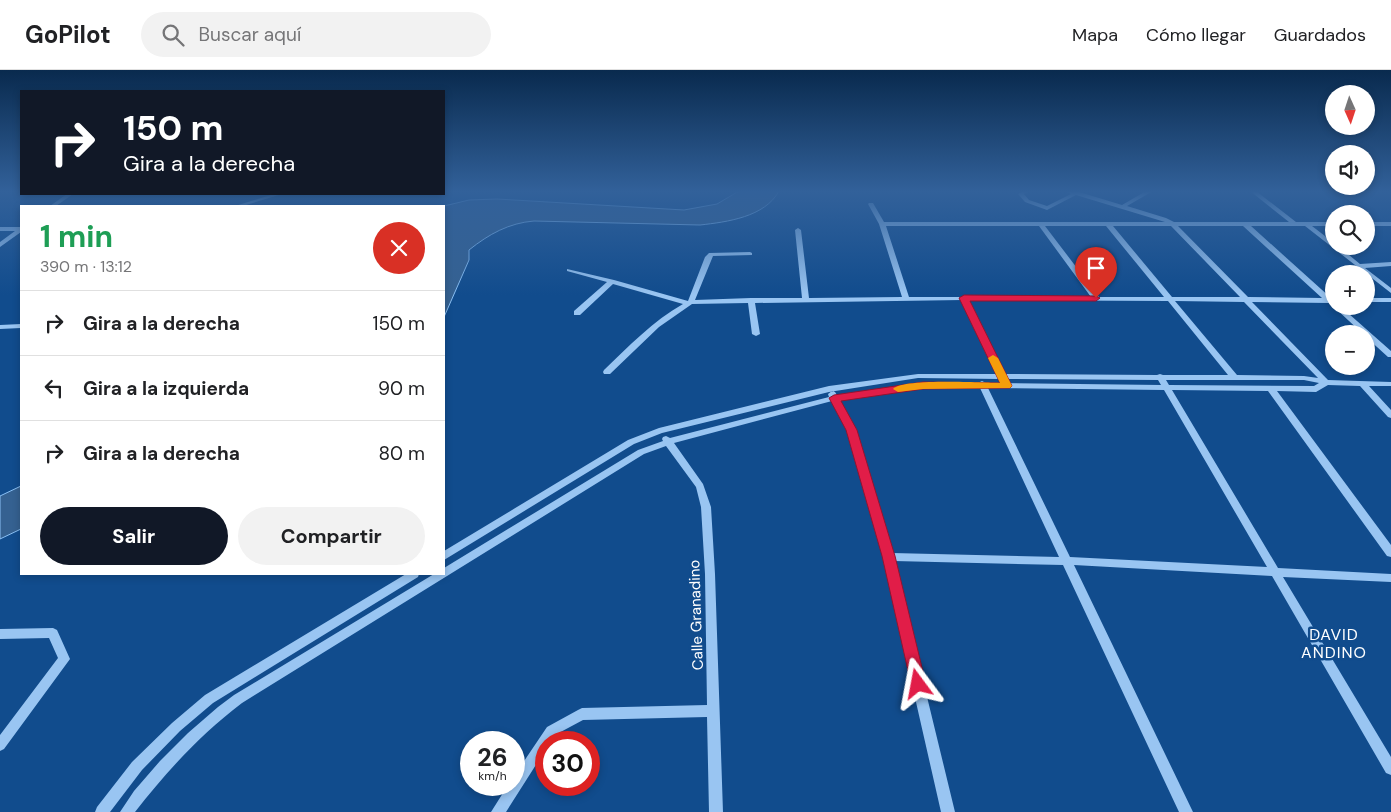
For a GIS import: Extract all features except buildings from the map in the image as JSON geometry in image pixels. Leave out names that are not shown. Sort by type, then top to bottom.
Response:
[{"type":"street","points":[[883,226],[906,299]]},
{"type":"street","points":[[1042,226],[1096,298]]},
{"type":"street","points":[[1109,226],[1234,377]]},
{"type":"street","points":[[1175,226],[1326,382]]},
{"type":"street","points":[[1247,226],[1325,296]]},
{"type":"street","points":[[1308,226],[1325,239]]},
{"type":"street","points":[[0,229],[20,229]]},
{"type":"street","points":[[0,245],[20,230]]},
{"type":"street","points":[[798,230],[806,300]]},
{"type":"street","points":[[607,372],[677,309],[690,303],[708,257],[711,254],[750,254]]},
{"type":"street","points":[[1345,255],[1358,265]]},
{"type":"street","points":[[1375,265],[1391,264]]},
{"type":"street","points":[[569,270],[690,303],[751,300],[964,298],[1096,298],[1325,303]]},
{"type":"street","points":[[1375,278],[1391,291]]},
{"type":"street","points":[[577,313],[612,282]]},
{"type":"street","points":[[964,298],[1007,386]]},
{"type":"street","points":[[751,300],[756,334]]},
{"type":"street","points":[[1375,300],[1391,300]]},
{"type":"street","points":[[1346,315],[1391,355]]},
{"type":"street","points":[[2,328],[20,326]]},
{"type":"street","points":[[445,555],[631,442],[659,431],[832,393],[981,381],[1002,375],[1304,378],[1326,382],[1391,384]]},
{"type":"street","points":[[1160,376],[1169,388],[1391,769]]},
{"type":"street","points":[[981,381],[1007,386],[1271,389],[1316,389],[1326,382]]},
{"type":"street","points":[[981,381],[1186,812]]},
{"type":"street","points":[[1362,383],[1391,416]]},
{"type":"street","points":[[1271,389],[1391,553]]},
{"type":"street","points":[[445,572],[641,452],[668,442],[832,393]]},
{"type":"street","points":[[832,393],[852,430],[888,556],[948,812]]},
{"type":"street","name":"Calle Granadino","points":[[659,431],[700,486],[706,507],[710,574],[716,812]]},
{"type":"street","points":[[888,556],[1066,560],[1391,578]]},
{"type":"street","points":[[102,812],[138,766],[176,727],[209,699],[412,575]]},
{"type":"street","points":[[127,812],[158,770],[213,717],[238,699],[440,575]]},
{"type":"street","points":[[0,634],[53,633],[64,659],[0,745]]},
{"type":"street","points":[[498,812],[551,731],[582,714],[713,710]]},
{"type":"water","points":[[445,226],[512,226],[484,239],[469,250],[469,260],[445,315]]},
{"type":"water","points":[[20,486],[20,529],[0,539],[0,496]]},
{"type":"slow traffic","points":[[898,389],[923,386],[1007,386],[993,358]]},
{"type":"district","name":"DAVID ANDINO","points":[[1334,643]]},
{"type":"route","points":[[918,684],[888,556],[852,430],[834,398],[923,386],[1007,386],[964,298],[1096,298]]}]
